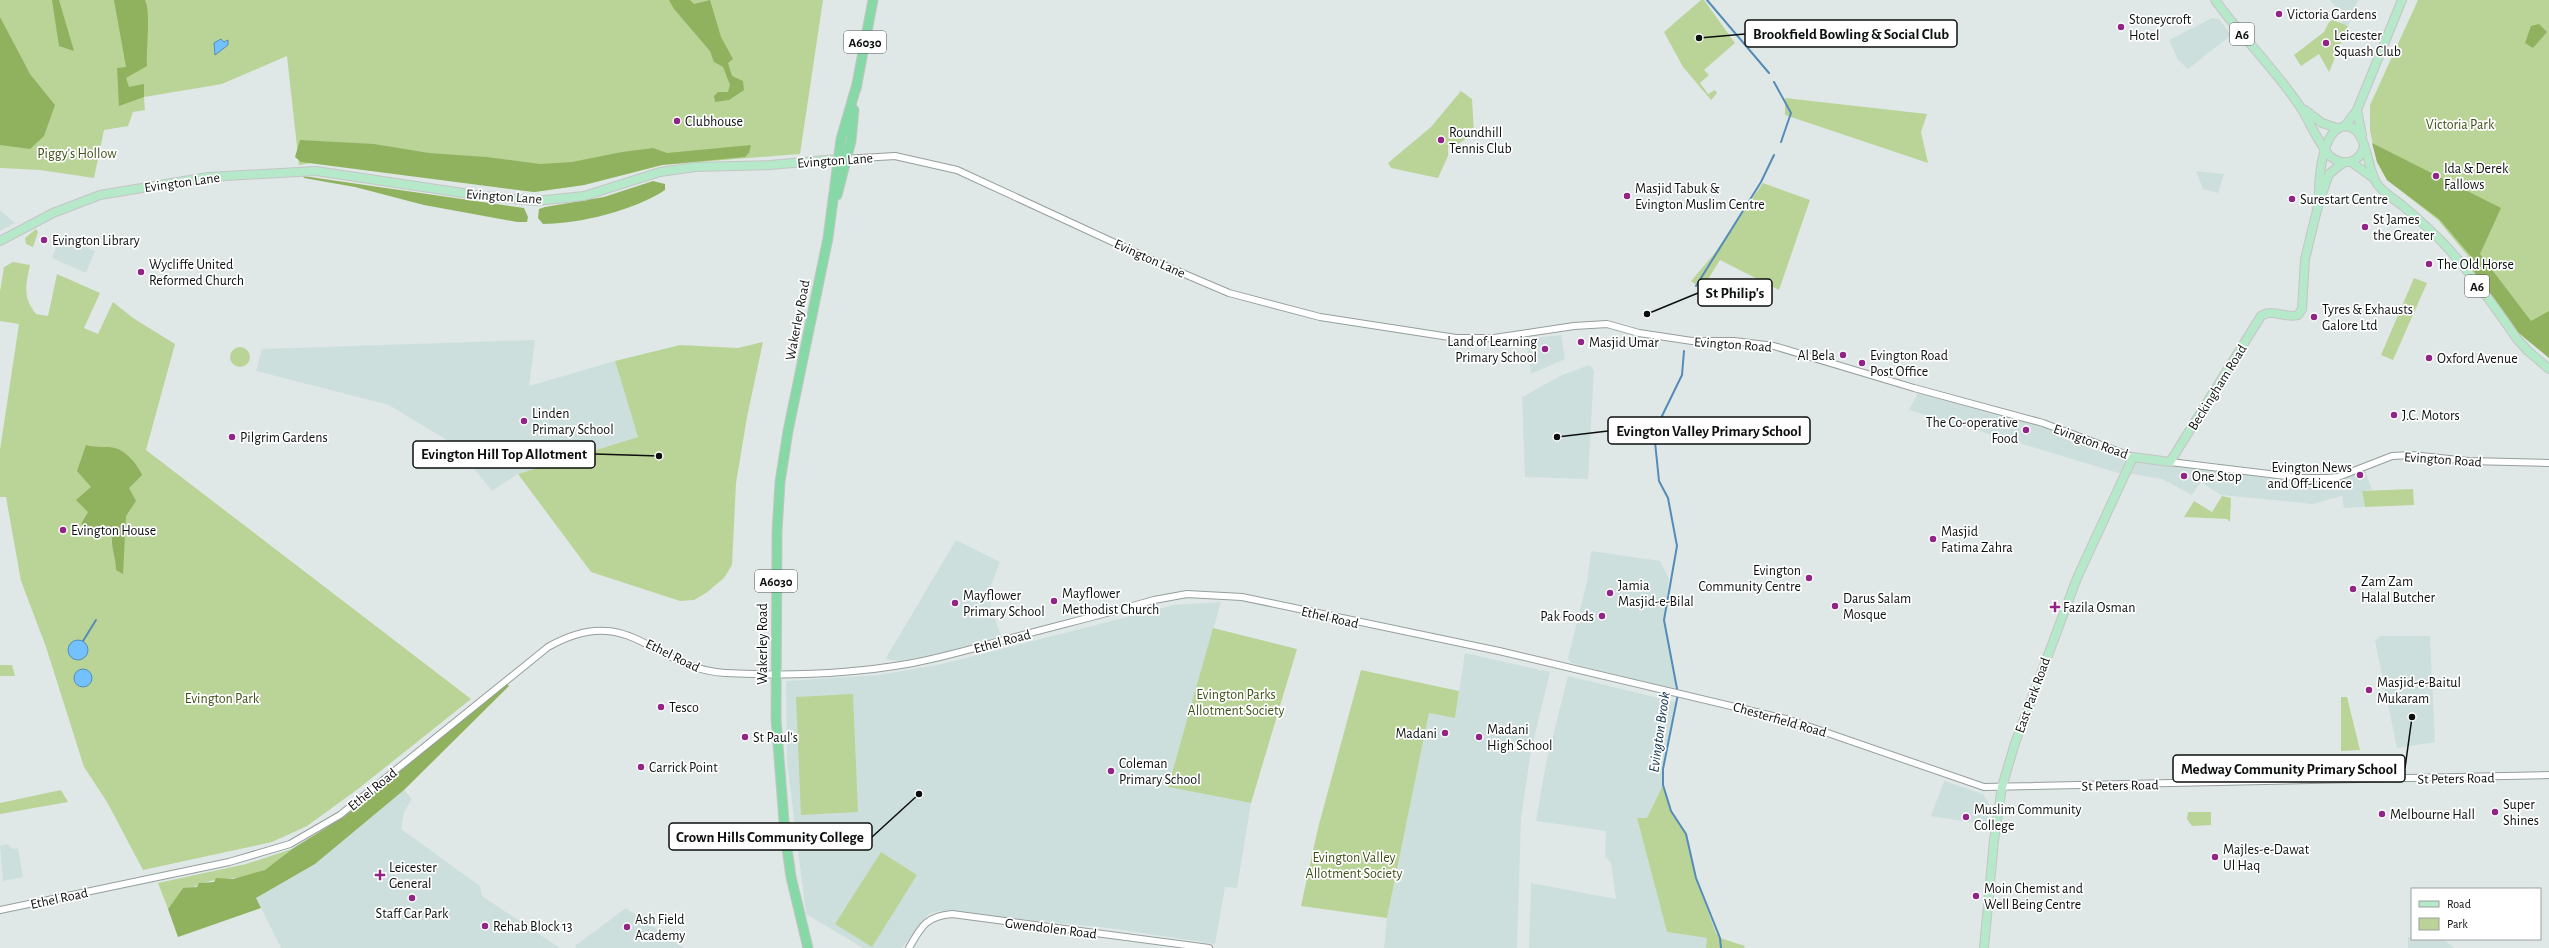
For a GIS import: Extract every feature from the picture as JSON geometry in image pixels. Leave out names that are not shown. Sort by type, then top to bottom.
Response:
[{"type":"highway","name":"A6030","points":[[842,159],[873,0]]},
{"type":"highway","name":"Wakerley Road","points":[[808,948],[791,877],[785,834],[775,673],[777,532],[780,482],[788,431],[806,351],[842,159]]},
{"type":"main road","name":"A6","points":[[2215,0],[2300,106],[2326,150],[2332,157],[2348,162],[2373,177]]},
{"type":"main road","points":[[2319,202],[2319,181],[2329,137],[2357,110],[2402,0]]},
{"type":"main road","name":"A6","points":[[2300,106],[2322,123],[2355,129],[2363,141],[2373,177],[2384,192],[2446,246],[2521,343],[2549,369]]},
{"type":"main road","points":[[2319,202],[2329,174],[2360,155],[2363,141],[2357,110]]},
{"type":"main road","name":"Evington Lane","points":[[0,241],[53,213],[100,195],[230,175],[316,171],[483,196],[536,201],[584,196],[660,172],[695,167],[770,165],[842,159]]},
{"type":"main road","name":"Beckingham Road","points":[[2170,462],[2255,325],[2265,313],[2273,313],[2289,318],[2298,316],[2302,309],[2305,259],[2319,202]]},
{"type":"main road","name":"Evington Road","points":[[2133,457],[2170,462]]},
{"type":"main road","name":"East Park Road","points":[[1984,948],[1988,888],[2002,787],[2029,701],[2062,617],[2133,457]]},
{"type":"street","name":"Evington Lane","points":[[842,159],[894,156],[958,170],[1154,261],[1229,293],[1320,317],[1456,338],[1494,338],[1587,324],[1607,324],[1639,334]]},
{"type":"street","name":"Evington Road","points":[[1639,334],[1692,341],[1734,341],[1774,346],[1914,388],[2043,423],[2133,457]]},
{"type":"street","name":"Evington Road","points":[[2170,462],[2302,478],[2338,477],[2392,456],[2412,455],[2468,461],[2549,463]]},
{"type":"street","name":"Ethel Road","points":[[0,910],[229,862],[290,844],[340,815],[548,646],[577,633],[608,631],[631,635],[688,665],[708,671],[775,673],[873,669],[938,658],[1154,600],[1187,594],[1259,600],[1553,665]]},
{"type":"street","name":"Chesterfield Road","points":[[1553,665],[1790,720],[1984,787],[2002,787]]},
{"type":"street","name":"St Peters Road","points":[[2002,787],[2549,775]]},
{"type":"street","name":"Gwendolen Road","points":[[909,948],[919,931],[932,917],[952,914],[1209,948]]},
{"type":"shaded area","points":[[2330,0],[2358,0],[2348,26],[2342,24],[2337,9]]},
{"type":"shaded area","points":[[2212,18],[2219,19],[2231,35],[2188,69],[2178,60],[2169,40]]},
{"type":"shaded area","points":[[2196,171],[2224,174],[2218,193],[2203,189]]},
{"type":"shaded area","points":[[0,210],[15,223],[0,231]]},
{"type":"shaded area","points":[[60,237],[95,251],[86,273],[52,258]]},
{"type":"shaded area","name":"Land of Learning Primary School","points":[[1561,335],[1565,359],[1531,374],[1526,339]]},
{"type":"shaded area","name":"Linden Primary School","points":[[535,340],[529,386],[615,361],[638,437],[518,474],[492,491],[455,445],[389,405],[256,371],[262,349]]},
{"type":"shaded area","points":[[1589,365],[1594,370],[1588,479],[1525,477],[1522,397],[1560,376]]},
{"type":"shaded area","points":[[1919,390],[2043,423],[2133,457],[2327,478],[2364,467],[2372,490],[2362,491],[2365,507],[2344,508],[2342,496],[2313,504],[2221,495],[2201,482],[2192,495],[2162,479],[2126,473],[2125,475],[1909,410]]},
{"type":"shaded area","name":"Mayflower Primary School","points":[[956,540],[1000,562],[990,588],[991,607],[1001,636],[942,653],[901,661],[888,660],[886,658]]},
{"type":"shaded area","points":[[1591,551],[1660,561],[1669,579],[1664,620],[1676,681],[1674,689],[1571,663],[1568,658],[1587,582]]},
{"type":"shaded area","points":[[1221,602],[1168,787],[1251,803],[1237,888],[1225,887],[1215,944],[1109,928],[940,911],[929,914],[902,948],[863,948],[806,914],[787,761],[786,681],[879,675],[942,664],[1174,605]]},
{"type":"shaded area","points":[[2380,636],[2430,636],[2435,742],[2397,748],[2375,641]]},
{"type":"shaded area","points":[[1465,653],[1550,672],[1531,751],[1521,818],[1517,948],[1384,948],[1387,918],[1429,713],[1455,718]]},
{"type":"shaded area","points":[[1568,676],[1675,702],[1663,769],[1663,785],[1647,818],[1637,818],[1667,932],[1707,938],[1706,948],[1529,948],[1531,883],[1616,899],[1611,863],[1605,856],[1606,831],[1536,821],[1546,763]]},
{"type":"shaded area","points":[[1944,781],[1983,794],[1990,805],[1987,825],[1931,816]]},
{"type":"shaded area","name":"Leicester General","points":[[404,790],[412,799],[404,812],[401,829],[480,886],[482,896],[560,948],[281,948],[256,898],[315,864]]},
{"type":"shaded area","points":[[8,844],[12,849],[18,848],[23,877],[3,881],[0,846]]},
{"type":"shaded area","name":"Ash Field Academy","points":[[626,908],[684,948],[576,948],[575,946]]},
{"type":"shaded area","points":[[2408,937],[2411,937],[2411,940],[2444,940],[2454,948],[2408,948]]},
{"type":"green space","name":"Piggy's Hollow","points":[[0,0],[823,0],[800,154],[662,165],[584,185],[534,192],[317,162],[299,165],[287,56],[222,84],[144,97],[145,110],[133,112],[128,126],[104,130],[94,178],[40,170],[0,168]]},
{"type":"green space","points":[[52,0],[59,0],[74,51],[59,46]]},
{"type":"green space","points":[[114,0],[145,0],[148,13],[147,66],[126,78],[129,87],[144,84],[144,97],[119,106],[117,68],[126,67]]},
{"type":"green space","points":[[669,0],[690,0],[694,4],[710,0],[721,37],[733,59],[728,63],[732,76],[743,81],[744,90],[729,100],[715,102],[714,96],[718,92],[728,92],[730,85],[723,67],[714,62],[710,51],[674,9]]},
{"type":"green space","points":[[1701,0],[1704,0],[1735,43],[1704,70],[1709,75],[1700,83],[1708,94],[1715,90],[1717,93],[1711,100],[1683,67],[1664,32]]},
{"type":"green space","name":"Victoria Park","points":[[2418,0],[2549,0],[2549,354],[2438,220],[2387,180],[2377,162],[2370,131],[2370,105]]},
{"type":"green space","points":[[0,17],[30,74],[55,105],[44,136],[30,149],[0,145]]},
{"type":"green space","name":"Leicester Squash Club","points":[[2333,20],[2348,26],[2329,72],[2319,54],[2301,66],[2294,55],[2324,32],[2329,22]]},
{"type":"green space","points":[[2539,24],[2547,32],[2533,48],[2525,43],[2531,26]]},
{"type":"green space","name":"Roundhill Tennis Club","points":[[1461,91],[1472,99],[1474,133],[1454,147],[1448,146],[1448,156],[1438,178],[1391,168],[1388,163],[1431,127]]},
{"type":"green space","points":[[1785,98],[1927,114],[1921,132],[1928,163],[1785,115]]},
{"type":"green space","points":[[300,140],[374,144],[429,153],[486,157],[540,164],[572,162],[622,152],[653,148],[667,153],[751,145],[749,153],[745,157],[662,165],[584,185],[534,192],[301,162],[295,157]]},
{"type":"green space","points":[[2372,143],[2501,208],[2480,254],[2531,321],[2549,311],[2549,358],[2515,330],[2469,268],[2474,260],[2439,219],[2387,180],[2377,162]]},
{"type":"green space","points":[[303,176],[524,208],[528,217],[527,222],[517,222],[424,205],[355,187],[304,178]]},
{"type":"green space","points":[[653,181],[665,184],[665,190],[623,210],[573,222],[543,224],[538,218],[539,209],[545,207],[604,197]]},
{"type":"green space","points":[[1763,183],[1810,200],[1779,290],[1720,260],[1702,289],[1691,281],[1714,254]]},
{"type":"green space","points":[[36,229],[38,232],[33,247],[26,244],[25,238]]},
{"type":"green space","name":"Evington Park","points":[[13,262],[30,265],[26,290],[29,302],[36,314],[48,316],[57,274],[100,293],[84,328],[98,334],[113,302],[133,318],[175,344],[146,450],[471,699],[358,789],[307,826],[272,842],[143,870],[107,802],[84,767],[46,647],[21,581],[6,497],[0,497],[0,450],[19,324],[0,321],[0,292],[4,267]]},
{"type":"green space","points":[[2414,278],[2427,283],[2393,360],[2381,355]]},
{"type":"green space","points":[[763,342],[747,417],[736,483],[732,565],[724,578],[706,593],[694,600],[680,601],[591,572],[518,474],[638,437],[615,361],[680,345],[738,348]]},
{"type":"green space","points":[[240,347],[247,350],[250,357],[247,364],[240,367],[233,364],[230,357],[233,350]]},
{"type":"green space","points":[[86,445],[112,447],[123,452],[138,467],[142,475],[129,488],[136,501],[126,516],[123,574],[116,570],[112,535],[94,533],[81,524],[88,512],[76,500],[91,487],[77,471]]},
{"type":"green space","points":[[2413,489],[2414,505],[2365,507],[2362,491]]},
{"type":"green space","points":[[2222,496],[2231,498],[2230,522],[2227,519],[2184,517],[2194,501],[2212,512]]},
{"type":"green space","name":"Evington Parks Allotment Society","points":[[1213,628],[1297,649],[1251,803],[1168,787]]},
{"type":"green space","points":[[0,665],[12,665],[15,676],[0,676]]},
{"type":"green space","name":"Evington Valley Allotment Society","points":[[1361,670],[1459,691],[1455,718],[1429,713],[1387,918],[1301,906],[1318,828]]},
{"type":"green space","points":[[504,681],[509,686],[404,790],[315,864],[256,898],[261,908],[178,937],[168,909],[183,888],[197,887],[199,883],[214,882],[216,878],[233,879],[265,870],[292,849],[345,816]]},
{"type":"green space","points":[[853,694],[858,812],[801,815],[796,697]]},
{"type":"green space","points":[[2341,697],[2347,697],[2360,750],[2341,751]]},
{"type":"green space","points":[[1663,785],[1671,811],[1686,834],[1696,878],[1716,933],[1720,938],[1745,946],[1744,948],[1706,948],[1707,938],[1667,932],[1637,818],[1647,818]]},
{"type":"green space","points":[[61,790],[68,802],[0,814],[0,803]]},
{"type":"green space","points":[[2188,812],[2211,812],[2211,825],[2192,826],[2187,819]]},
{"type":"green space","points":[[292,849],[268,868],[258,873],[243,877],[213,880],[191,888],[183,888],[168,909],[158,883],[246,864]]},
{"type":"green space","points":[[881,852],[917,875],[872,947],[835,924]]},
{"type":"water","points":[[221,39],[224,42],[228,40],[228,45],[215,55],[214,43]]},
{"type":"water","points":[[78,640],[85,643],[88,650],[85,657],[78,660],[71,657],[68,650],[71,643]]},
{"type":"water","points":[[83,669],[89,672],[92,678],[89,684],[83,687],[77,684],[74,678],[77,672]]},
{"type":"waterway","name":"Evington Brook","points":[[1707,0],[1769,73]]},
{"type":"waterway","name":"Evington Brook","points":[[1774,82],[1791,113],[1781,142]]},
{"type":"waterway","name":"Evington Brook","points":[[1696,286],[1761,182],[1774,155]]},
{"type":"waterway","name":"Evington Brook","points":[[1684,351],[1682,375],[1661,418],[1655,442],[1659,481],[1668,498],[1677,546],[1664,620],[1678,694],[1663,769],[1663,785],[1671,811],[1686,834],[1696,878],[1720,938],[1721,948]]},
{"type":"waterway","points":[[83,641],[96,620]]},
{"type":"place","name":"Victoria Gardens","points":[[2279,14]]},
{"type":"place","name":"Stoneycroft Hotel","points":[[2121,27]]},
{"type":"place","name":"Brookfield Bowling & Social Club","points":[[1699,38]]},
{"type":"place","name":"Leicester Squash Club","points":[[2326,43]]},
{"type":"place","name":"Clubhouse","points":[[677,121]]},
{"type":"place","name":"Roundhill Tennis Club","points":[[1441,140]]},
{"type":"place","name":"Ida & Derek Fallows","points":[[2436,176]]},
{"type":"place","name":"Masjid Tabuk & Evington Muslim Centre","points":[[1627,196]]},
{"type":"place","name":"Surestart Centre","points":[[2292,199]]},
{"type":"place","name":"St James the Greater","points":[[2365,227]]},
{"type":"place","name":"Evington Library","points":[[44,240]]},
{"type":"place","name":"The Old Horse","points":[[2429,264]]},
{"type":"place","name":"Wycliffe United Reformed Church","points":[[141,272]]},
{"type":"place","name":"St Philip's","points":[[1647,314]]},
{"type":"place","name":"Tyres & Exhausts Galore Ltd","points":[[2314,317]]},
{"type":"place","name":"Masjid Umar","points":[[1581,342]]},
{"type":"place","name":"Land of Learning Primary School","points":[[1545,349]]},
{"type":"place","name":"Al Bela","points":[[1843,355]]},
{"type":"place","name":"Oxford Avenue","points":[[2429,358]]},
{"type":"place","name":"Evington Road Post Office","points":[[1862,363]]},
{"type":"place","name":"J.C. Motors","points":[[2394,415]]},
{"type":"place","name":"Linden Primary School","points":[[524,421]]},
{"type":"place","name":"The Co-operative Food","points":[[2026,430]]},
{"type":"place","name":"Pilgrim Gardens","points":[[232,437]]},
{"type":"place","name":"Evington Valley Primary School","points":[[1557,437]]},
{"type":"place","name":"Evington Hill Top Allotment","points":[[659,456]]},
{"type":"place","name":"Evington News and Off-Licence","points":[[2360,475]]},
{"type":"place","name":"One Stop","points":[[2184,476]]},
{"type":"place","name":"Evington House","points":[[63,530]]},
{"type":"place","name":"Masjid Fatima Zahra","points":[[1933,539]]},
{"type":"place","name":"Evington Community Centre","points":[[1809,578]]},
{"type":"place","name":"Zam Zam Halal Butcher","points":[[2353,589]]},
{"type":"place","name":"Jamia Masjid-e-Bilal","points":[[1610,593]]},
{"type":"place","name":"Mayflower Methodist Church","points":[[1054,601]]},
{"type":"place","name":"Mayflower Primary School","points":[[955,603]]},
{"type":"place","name":"Darus Salam Mosque","points":[[1835,606]]},
{"type":"place","name":"Fazila Osman","points":[[2055,607]]},
{"type":"place","name":"Pak Foods","points":[[1602,616]]},
{"type":"place","name":"Masjid-e-Baitul Mukaram","points":[[2369,690]]},
{"type":"place","name":"Tesco","points":[[661,707]]},
{"type":"place","name":"Medway Community Primary School","points":[[2412,717]]},
{"type":"place","name":"Madani","points":[[1445,733]]},
{"type":"place","name":"St Paul's","points":[[745,737]]},
{"type":"place","name":"Madani High School","points":[[1479,737]]},
{"type":"place","name":"Carrick Point","points":[[641,767]]},
{"type":"place","name":"Coleman Primary School","points":[[1111,771]]},
{"type":"place","name":"Crown Hills Community College","points":[[919,794]]},
{"type":"place","name":"Super Shines","points":[[2495,812]]},
{"type":"place","name":"Melbourne Hall","points":[[2382,814]]},
{"type":"place","name":"Muslim Community College","points":[[1966,817]]},
{"type":"place","name":"Majles-e-Dawat Ul Haq","points":[[2215,857]]},
{"type":"place","name":"Leicester General","points":[[380,875]]},
{"type":"place","name":"Moin Chemist and Well Being Centre","points":[[1976,896]]},
{"type":"place","name":"Staff Car Park","points":[[412,898]]},
{"type":"place","name":"Rehab Block 13","points":[[485,926]]},
{"type":"place","name":"Ash Field Academy","points":[[627,927]]}]
